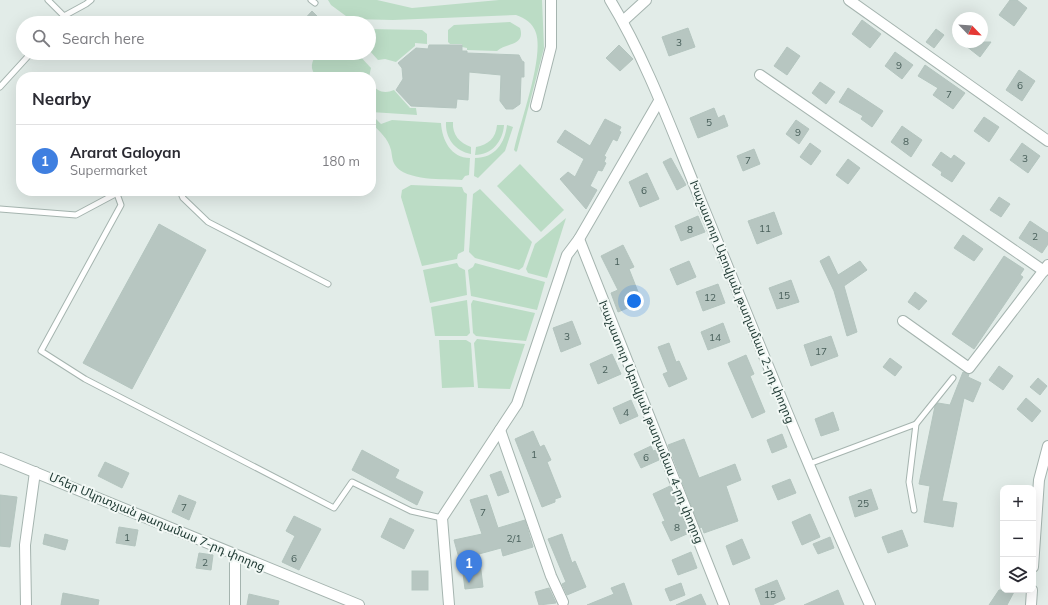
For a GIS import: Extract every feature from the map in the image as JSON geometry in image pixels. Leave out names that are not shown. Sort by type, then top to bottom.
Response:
[{"type":"street","points":[[536,106],[551,47],[551,0]]},
{"type":"street","name":"Խաչատուր Աբովյան թաղամաս 2-րդ փողոց","points":[[610,0],[623,21],[659,101],[809,464],[870,605]]},
{"type":"street","points":[[623,21],[646,0]]},
{"type":"street","points":[[849,0],[1048,141]]},
{"type":"street","points":[[760,75],[1046,268],[969,368],[903,320]]},
{"type":"street","points":[[449,605],[442,518],[517,404],[567,255],[579,238],[659,101]]},
{"type":"street","name":"Խաչատուր Աբովյան թաղամաս 4-րդ փողոց","points":[[579,238],[724,605]]},
{"type":"street","points":[[500,430],[551,576],[563,602]]},
{"type":"street","points":[[1034,557],[1039,480],[1048,446]]},
{"type":"street","points":[[0,458],[35,472]]},
{"type":"street","name":"Մհեր Մկրտչյան թաղամաս 7-րդ փողոց","points":[[26,605],[25,544],[35,472],[359,605]]},
{"type":"street","points":[[235,555],[235,605]]},
{"type":"street","points":[[1030,605],[1032,593]]},
{"type":"lane","points":[[48,0],[64,16],[91,0]]},
{"type":"lane","points":[[0,87],[25,60]]},
{"type":"lane","points":[[0,209],[76,215],[112,196]]},
{"type":"lane","points":[[120,196],[121,205],[41,350],[86,379],[334,508],[352,482],[411,511],[442,518]]},
{"type":"lane","points":[[182,196],[208,222],[328,284]]},
{"type":"lane","points":[[914,510],[909,482],[916,424],[952,378]]},
{"type":"lane","points":[[809,464],[916,424]]},
{"type":"green space","points":[[328,0],[377,0],[412,8],[499,0],[542,0],[544,48],[517,151],[516,152],[514,150],[537,58],[538,44],[536,33],[533,26],[528,21],[516,15],[376,20],[376,16],[346,16],[331,5]]},
{"type":"green space","points":[[510,22],[520,28],[520,38],[514,43],[497,51],[467,50],[467,48],[462,47],[462,44],[450,44],[448,42],[448,30],[454,25]]},
{"type":"green space","points":[[376,29],[422,30],[427,34],[427,44],[415,43],[415,46],[396,62],[385,59],[378,60],[376,58]]},
{"type":"green space","points":[[313,60],[364,60],[371,68],[370,72],[313,72],[312,62]]},
{"type":"green space","points":[[376,88],[384,92],[394,90],[410,108],[416,108],[417,115],[376,112]]},
{"type":"green space","points":[[376,119],[381,124],[392,120],[441,123],[443,136],[449,147],[458,155],[470,158],[469,175],[465,176],[462,180],[416,177],[407,174],[395,165],[388,142],[376,128]]},
{"type":"green space","points":[[446,122],[453,122],[455,135],[460,141],[471,147],[471,154],[460,150],[452,143],[447,133]]},
{"type":"green space","points":[[497,125],[504,125],[499,142],[487,153],[475,155],[476,147],[484,145],[491,140],[495,134]]},
{"type":"green space","points":[[507,125],[513,127],[505,151],[478,178],[474,176],[475,158],[488,155],[498,148],[504,138]]},
{"type":"green space","points":[[520,164],[564,210],[541,232],[497,186]]},
{"type":"green space","points":[[411,185],[462,187],[464,192],[467,194],[464,251],[458,254],[457,259],[422,266],[401,197],[402,190]]},
{"type":"green space","points":[[480,189],[532,242],[523,267],[519,270],[475,258],[469,252],[473,194]]},
{"type":"green space","points":[[566,218],[547,278],[528,273],[526,269],[535,244]]},
{"type":"green space","points":[[457,263],[459,267],[465,270],[467,295],[430,303],[423,270]]},
{"type":"green space","points":[[475,263],[545,282],[537,310],[471,296],[468,270],[473,267]]},
{"type":"green space","points":[[467,300],[470,333],[467,336],[435,336],[431,307]]},
{"type":"green space","points":[[473,300],[535,313],[526,341],[476,336],[473,333],[471,304]]},
{"type":"green space","points":[[477,339],[525,344],[510,389],[478,388],[474,343]]},
{"type":"green space","points":[[439,340],[466,340],[471,343],[474,387],[442,388]]},
{"type":"building","points":[[1010,0],[1017,0],[1027,8],[1014,26],[999,15]]},
{"type":"building","points":[[312,11],[317,16],[307,16]]},
{"type":"building","points":[[862,20],[881,34],[870,48],[852,34]]},
{"type":"building","points":[[688,28],[695,47],[669,56],[662,37]]},
{"type":"building","points":[[936,29],[944,35],[934,48],[926,42]]},
{"type":"building","points":[[429,45],[462,45],[462,51],[467,51],[467,53],[519,55],[524,62],[524,77],[521,77],[520,104],[513,109],[506,109],[500,101],[501,75],[469,72],[468,100],[457,99],[456,108],[411,106],[396,90],[403,79],[402,68],[398,63],[416,48],[428,49]]},
{"type":"building","points":[[619,45],[633,59],[620,71],[606,58]]},
{"type":"building","points":[[787,47],[800,56],[787,75],[774,66]]},
{"type":"building","points":[[969,48],[987,48],[980,57]]},
{"type":"building","points":[[895,52],[913,65],[902,79],[885,66]]},
{"type":"building","points":[[925,65],[965,93],[953,109],[933,95],[938,88],[918,76]]},
{"type":"building","points":[[1019,70],[1035,81],[1022,101],[1006,90]]},
{"type":"building","points":[[820,82],[835,92],[826,104],[812,93]]},
{"type":"building","points":[[848,88],[883,111],[872,127],[861,119],[863,116],[839,102]]},
{"type":"building","points":[[714,108],[718,118],[724,115],[728,126],[698,138],[690,118]]},
{"type":"building","points":[[984,117],[999,127],[989,142],[974,131]]},
{"type":"building","points":[[605,119],[621,127],[619,131],[621,132],[617,141],[613,139],[604,156],[606,157],[604,162],[606,163],[602,171],[598,170],[590,186],[597,190],[586,209],[560,179],[568,172],[575,177],[584,159],[557,142],[565,130],[590,146]]},
{"type":"building","points":[[796,120],[809,129],[799,144],[786,134]]},
{"type":"building","points":[[902,126],[922,140],[911,157],[891,142]]},
{"type":"building","points":[[810,143],[821,151],[811,165],[800,157]]},
{"type":"building","points":[[1022,143],[1040,156],[1028,173],[1010,160]]},
{"type":"building","points":[[754,149],[760,164],[743,171],[737,156]]},
{"type":"building","points":[[941,152],[951,159],[954,155],[965,163],[952,182],[941,175],[942,172],[932,165]]},
{"type":"building","points":[[671,158],[686,185],[677,190],[663,162]]},
{"type":"building","points":[[848,159],[860,168],[848,184],[836,175]]},
{"type":"building","points":[[647,173],[659,199],[640,207],[629,182]]},
{"type":"building","points":[[999,197],[1010,204],[1001,217],[990,210]]},
{"type":"building","points":[[774,212],[782,234],[757,244],[748,221]]},
{"type":"building","points":[[698,216],[705,232],[681,241],[675,226]]},
{"type":"building","points":[[1030,221],[1048,233],[1048,244],[1042,253],[1019,238]]},
{"type":"building","points":[[159,224],[206,250],[132,389],[83,363]]},
{"type":"building","points":[[963,235],[983,249],[974,261],[954,248]]},
{"type":"building","points":[[623,245],[634,267],[629,269],[642,302],[618,312],[611,293],[618,290],[601,256]]},
{"type":"building","points":[[829,256],[838,275],[860,261],[867,270],[844,286],[857,332],[847,336],[834,291],[820,261]]},
{"type":"building","points":[[1004,256],[1024,269],[1020,275],[1023,277],[974,349],[952,334]]},
{"type":"building","points":[[689,261],[696,277],[677,285],[670,269]]},
{"type":"building","points":[[791,280],[799,302],[777,309],[769,288]]},
{"type":"building","points":[[718,284],[725,303],[703,311],[696,292]]},
{"type":"building","points":[[915,292],[927,301],[919,310],[908,302]]},
{"type":"building","points":[[572,321],[581,344],[561,352],[553,328]]},
{"type":"building","points":[[723,323],[730,342],[708,350],[701,332]]},
{"type":"building","points":[[831,336],[838,356],[811,366],[804,345]]},
{"type":"building","points":[[669,343],[676,362],[679,361],[687,379],[669,387],[663,374],[668,372],[658,347]]},
{"type":"building","points":[[612,354],[621,374],[598,384],[590,364]]},
{"type":"building","points":[[746,355],[754,374],[750,376],[765,412],[752,418],[728,363]]},
{"type":"building","points":[[890,358],[902,367],[895,376],[883,367]]},
{"type":"building","points":[[999,366],[1013,376],[1003,390],[989,380]]},
{"type":"building","points":[[963,372],[969,374],[968,377],[981,383],[973,402],[964,398],[942,501],[957,503],[953,527],[924,522],[930,486],[919,484],[935,406],[938,403],[950,405]]},
{"type":"building","points":[[1038,378],[1047,386],[1040,395],[1030,387]]},
{"type":"building","points":[[1026,398],[1041,411],[1032,422],[1017,409]]},
{"type":"building","points":[[631,400],[638,416],[620,424],[613,408]]},
{"type":"building","points":[[833,412],[839,430],[821,436],[815,419]]},
{"type":"building","points":[[533,431],[540,447],[544,445],[551,460],[547,462],[561,497],[555,499],[555,502],[542,507],[515,439]]},
{"type":"building","points":[[782,434],[787,447],[772,453],[767,440]]},
{"type":"building","points":[[684,439],[699,478],[735,464],[741,480],[726,486],[738,521],[704,533],[702,527],[700,528],[668,445]]},
{"type":"building","points":[[651,446],[653,451],[656,450],[659,460],[641,468],[634,454]]},
{"type":"building","points":[[362,450],[399,470],[395,478],[423,492],[417,505],[352,470]]},
{"type":"building","points":[[105,462],[129,473],[122,488],[98,476]]},
{"type":"building","points":[[501,471],[509,492],[498,496],[490,475]]},
{"type":"building","points":[[790,479],[796,493],[778,500],[772,486]]},
{"type":"building","points":[[670,486],[689,533],[671,541],[662,522],[665,521],[653,494]]},
{"type":"building","points":[[871,489],[878,509],[855,517],[849,497]]},
{"type":"building","points":[[0,495],[17,497],[10,547],[0,546]]},
{"type":"building","points":[[179,495],[196,502],[189,520],[172,512]]},
{"type":"building","points":[[487,495],[498,528],[525,520],[533,547],[503,556],[501,548],[479,554],[483,587],[465,589],[461,558],[459,558],[454,540],[482,534],[470,500]]},
{"type":"building","points":[[810,514],[820,537],[802,545],[792,522]]},
{"type":"building","points":[[294,516],[321,529],[299,570],[282,562],[295,536],[286,531]]},
{"type":"building","points":[[390,518],[414,530],[404,549],[381,537]]},
{"type":"building","points":[[119,527],[138,530],[135,546],[116,543]]},
{"type":"building","points":[[902,530],[908,546],[888,553],[882,537]]},
{"type":"building","points":[[45,534],[68,540],[65,550],[43,544]]},
{"type":"building","points":[[562,534],[572,563],[575,561],[586,587],[567,595],[562,584],[566,582],[548,539]]},
{"type":"building","points":[[830,537],[834,548],[818,554],[813,544]]},
{"type":"building","points":[[742,539],[750,558],[733,565],[726,546]]},
{"type":"building","points":[[691,552],[697,568],[678,575],[672,560]]},
{"type":"building","points":[[199,553],[213,555],[211,570],[196,568]]},
{"type":"building","points":[[412,571],[428,571],[428,590],[412,590]]},
{"type":"building","points":[[777,580],[785,599],[772,605],[761,605],[755,589]]},
{"type":"building","points":[[624,583],[632,605],[587,605],[614,594],[611,588]]},
{"type":"building","points":[[681,583],[685,595],[670,601],[665,589]]},
{"type":"building","points":[[549,588],[556,603],[539,605],[535,592]]},
{"type":"building","points":[[838,590],[844,605],[804,605]]},
{"type":"building","points":[[999,590],[1000,593],[1013,593],[1007,605],[989,605]]},
{"type":"building","points":[[63,593],[99,600],[98,605],[61,605]]},
{"type":"building","points":[[249,594],[279,601],[278,605],[247,605]]},
{"type":"building","points":[[701,594],[706,605],[676,605]]},
{"type":"place","name":"Ararat Galoyan","points":[[469,583]]}]
